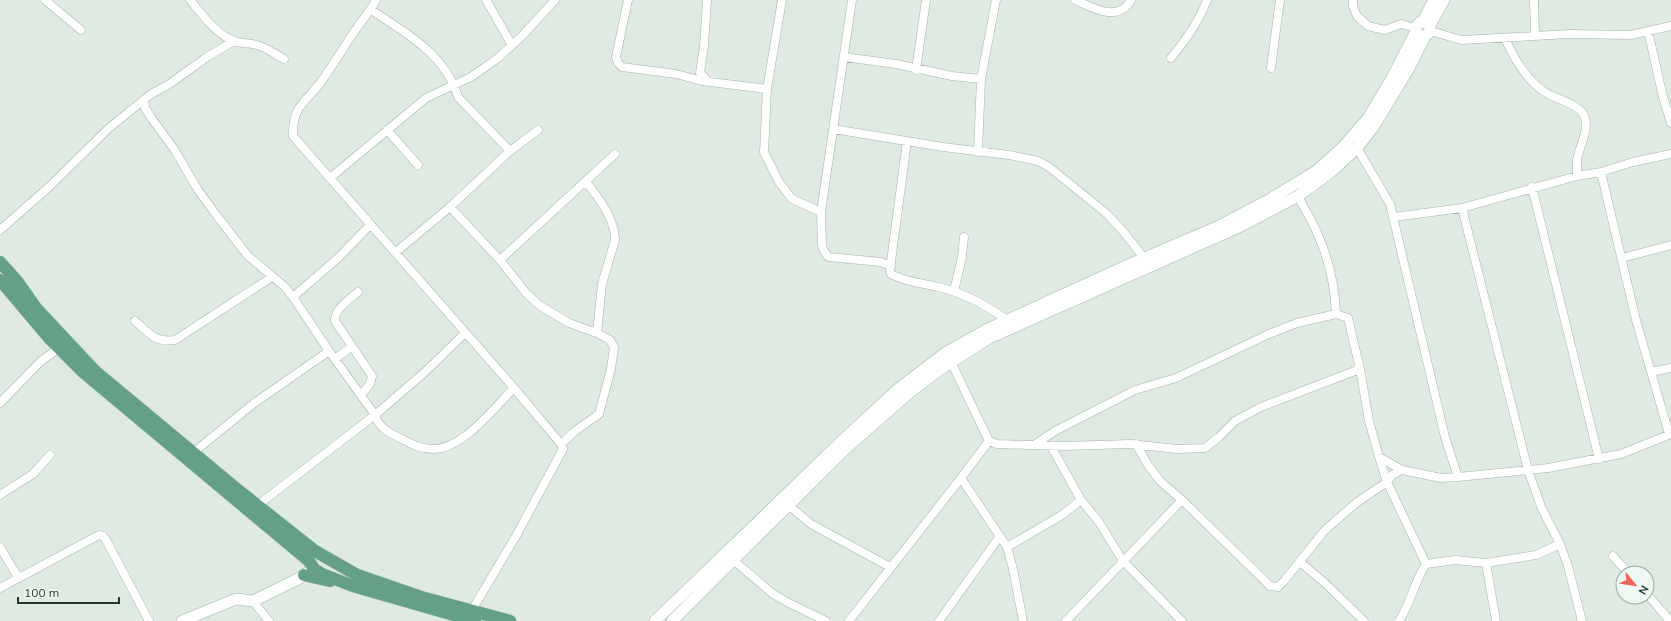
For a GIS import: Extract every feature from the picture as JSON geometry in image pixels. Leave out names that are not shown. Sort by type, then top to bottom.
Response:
[{"type":"main road","points":[[672,621],[844,450],[904,396],[951,362],[989,338],[1146,267],[1212,240],[1298,196],[1332,171],[1357,148],[1390,101],[1408,70],[1434,0]]},
{"type":"main road","points":[[655,621],[898,389],[945,353],[1006,320],[1241,215],[1294,186],[1327,162],[1355,134],[1375,108],[1424,29],[1444,0]]},
{"type":"main road","points":[[0,262],[17,281],[36,308],[95,371],[315,551],[357,575],[474,616]]},
{"type":"main road","points":[[0,280],[59,348],[95,383],[322,574],[353,586]]},
{"type":"main road","points":[[301,577],[301,568],[311,565]]},
{"type":"main road","points":[[182,621],[236,599],[253,600],[301,577],[353,586],[474,616],[508,621]]},
{"type":"street","points":[[45,0],[81,30]]},
{"type":"street","points":[[190,0],[211,25],[234,41],[256,45],[269,50],[284,59]]},
{"type":"street","points":[[376,0],[371,10],[352,35],[322,81],[304,100],[293,123],[293,136],[370,225],[396,252],[562,444]]},
{"type":"street","points":[[486,0],[512,45]]},
{"type":"street","points":[[330,178],[426,98],[447,88],[455,86],[476,73],[512,45],[555,0]]},
{"type":"street","points":[[628,0],[616,57],[622,68],[676,74],[709,82],[767,89]]},
{"type":"street","points":[[706,0],[704,46],[700,73],[709,82]]},
{"type":"street","points":[[782,0],[767,89],[764,152],[779,182],[792,199],[821,212]]},
{"type":"street","points":[[852,0],[821,212],[823,249],[828,257],[881,262],[891,266]]},
{"type":"street","points":[[916,70],[926,0]]},
{"type":"street","points":[[978,152],[981,79],[996,0]]},
{"type":"street","points":[[1075,0],[1102,12],[1116,13],[1128,5],[1131,0]]},
{"type":"street","points":[[1171,58],[1186,40],[1197,22],[1207,0]]},
{"type":"street","points":[[1271,68],[1280,0]]},
{"type":"street","points":[[1353,0],[1353,6],[1357,16],[1368,26],[1385,30],[1401,24],[1461,40],[1536,35],[1631,35],[1671,26]]},
{"type":"street","points":[[1534,0],[1536,35]]},
{"type":"street","points":[[371,10],[415,39],[445,69],[455,86],[458,97],[510,151]]},
{"type":"street","points":[[1648,31],[1663,97],[1671,123]]},
{"type":"street","points":[[1505,38],[1511,52],[1530,79],[1548,94],[1581,110],[1585,118],[1586,126],[1578,159],[1577,176]]},
{"type":"street","points":[[0,230],[49,187],[109,128],[151,94],[168,85],[207,57],[234,41]]},
{"type":"street","points":[[844,57],[896,64],[916,70],[952,76],[981,79]]},
{"type":"street","points":[[144,100],[145,108],[174,149],[198,190],[217,216],[248,256],[285,287],[294,297],[329,351],[375,415],[378,423],[388,433],[416,447],[433,449],[452,445],[465,436],[514,388]]},
{"type":"street","points":[[833,129],[943,148],[1008,155],[1038,161],[1049,167],[1106,213],[1122,230],[1144,258]]},
{"type":"street","points":[[387,130],[418,165]]},
{"type":"street","points":[[396,252],[450,207],[510,151],[538,130]]},
{"type":"street","points":[[907,141],[891,274],[899,279],[954,291],[977,300],[1006,320]]},
{"type":"street","points":[[1357,148],[1390,204],[1394,217],[1445,437],[1458,477]]},
{"type":"street","points":[[500,260],[615,154]]},
{"type":"street","points":[[1394,217],[1462,208],[1577,176],[1602,172],[1633,162],[1671,154]]},
{"type":"street","points":[[1379,457],[1402,470],[1441,478],[1458,477],[1528,470],[1599,459],[1621,454],[1670,434],[1634,309],[1602,172]]},
{"type":"street","points":[[586,182],[601,200],[615,233],[615,240],[602,284],[597,333]]},
{"type":"street","points":[[1532,188],[1599,459]]},
{"type":"street","points":[[1298,196],[1318,233],[1324,251],[1335,290],[1336,314]]},
{"type":"street","points":[[450,207],[500,260],[526,293],[539,305],[569,323],[597,333],[610,340],[614,346],[611,369],[599,414],[575,431],[562,444],[562,449],[474,616]]},
{"type":"street","points":[[1462,208],[1528,470],[1542,509],[1560,544],[1573,580],[1582,621]]},
{"type":"street","points":[[294,297],[338,258],[370,225]]},
{"type":"street","points":[[954,291],[962,258],[964,237]]},
{"type":"street","points":[[1622,258],[1671,245]]},
{"type":"street","points":[[135,321],[155,338],[164,342],[175,340],[272,277]]},
{"type":"street","points":[[358,292],[334,316],[335,321],[351,347],[372,376],[370,384],[361,395]]},
{"type":"street","points":[[1033,445],[1055,431],[1135,390],[1176,378],[1283,329],[1304,321],[1336,314],[1348,318],[1360,369],[1369,421],[1379,457],[1387,482],[1426,564]]},
{"type":"street","points":[[258,505],[375,415],[425,372],[465,333]]},
{"type":"street","points":[[335,359],[351,347]]},
{"type":"street","points":[[0,403],[41,361],[59,348]]},
{"type":"street","points":[[194,452],[252,404],[329,351]]},
{"type":"street","points":[[951,362],[989,441],[997,444],[1051,446],[1136,444],[1177,449],[1205,448],[1235,421],[1261,407],[1360,369]]},
{"type":"street","points":[[1651,372],[1671,368]]},
{"type":"street","points":[[848,621],[989,441]]},
{"type":"street","points":[[1136,444],[1148,465],[1160,481],[1182,500],[1270,586],[1278,587],[1300,562],[1324,530],[1340,516],[1387,482],[1392,475],[1402,470]]},
{"type":"street","points":[[1051,446],[1081,500],[1099,522],[1123,560],[1182,621]]},
{"type":"street","points":[[0,495],[33,474],[50,455]]},
{"type":"street","points":[[961,478],[1007,547],[1013,568],[1023,621]]},
{"type":"street","points":[[1007,547],[1062,515],[1081,500]]},
{"type":"street","points":[[1066,621],[1182,500]]},
{"type":"street","points":[[788,505],[811,524],[890,567]]},
{"type":"street","points":[[0,588],[18,577],[99,535],[103,536],[106,540],[149,621]]},
{"type":"street","points":[[939,621],[1000,536]]},
{"type":"street","points":[[1399,621],[1406,610],[1420,573],[1426,564],[1455,560],[1486,563],[1536,555],[1560,544]]},
{"type":"street","points":[[0,547],[18,577]]},
{"type":"street","points":[[311,565],[324,556]]},
{"type":"street","points":[[1613,556],[1621,565]]},
{"type":"street","points":[[732,560],[773,594],[826,621]]},
{"type":"street","points":[[1300,562],[1326,584],[1364,621]]},
{"type":"street","points":[[1486,563],[1496,621]]},
{"type":"street","points":[[253,600],[269,621]]},
{"type":"street","points":[[1655,603],[1670,621]]},
{"type":"street","points":[[1406,610],[1407,621]]}]
